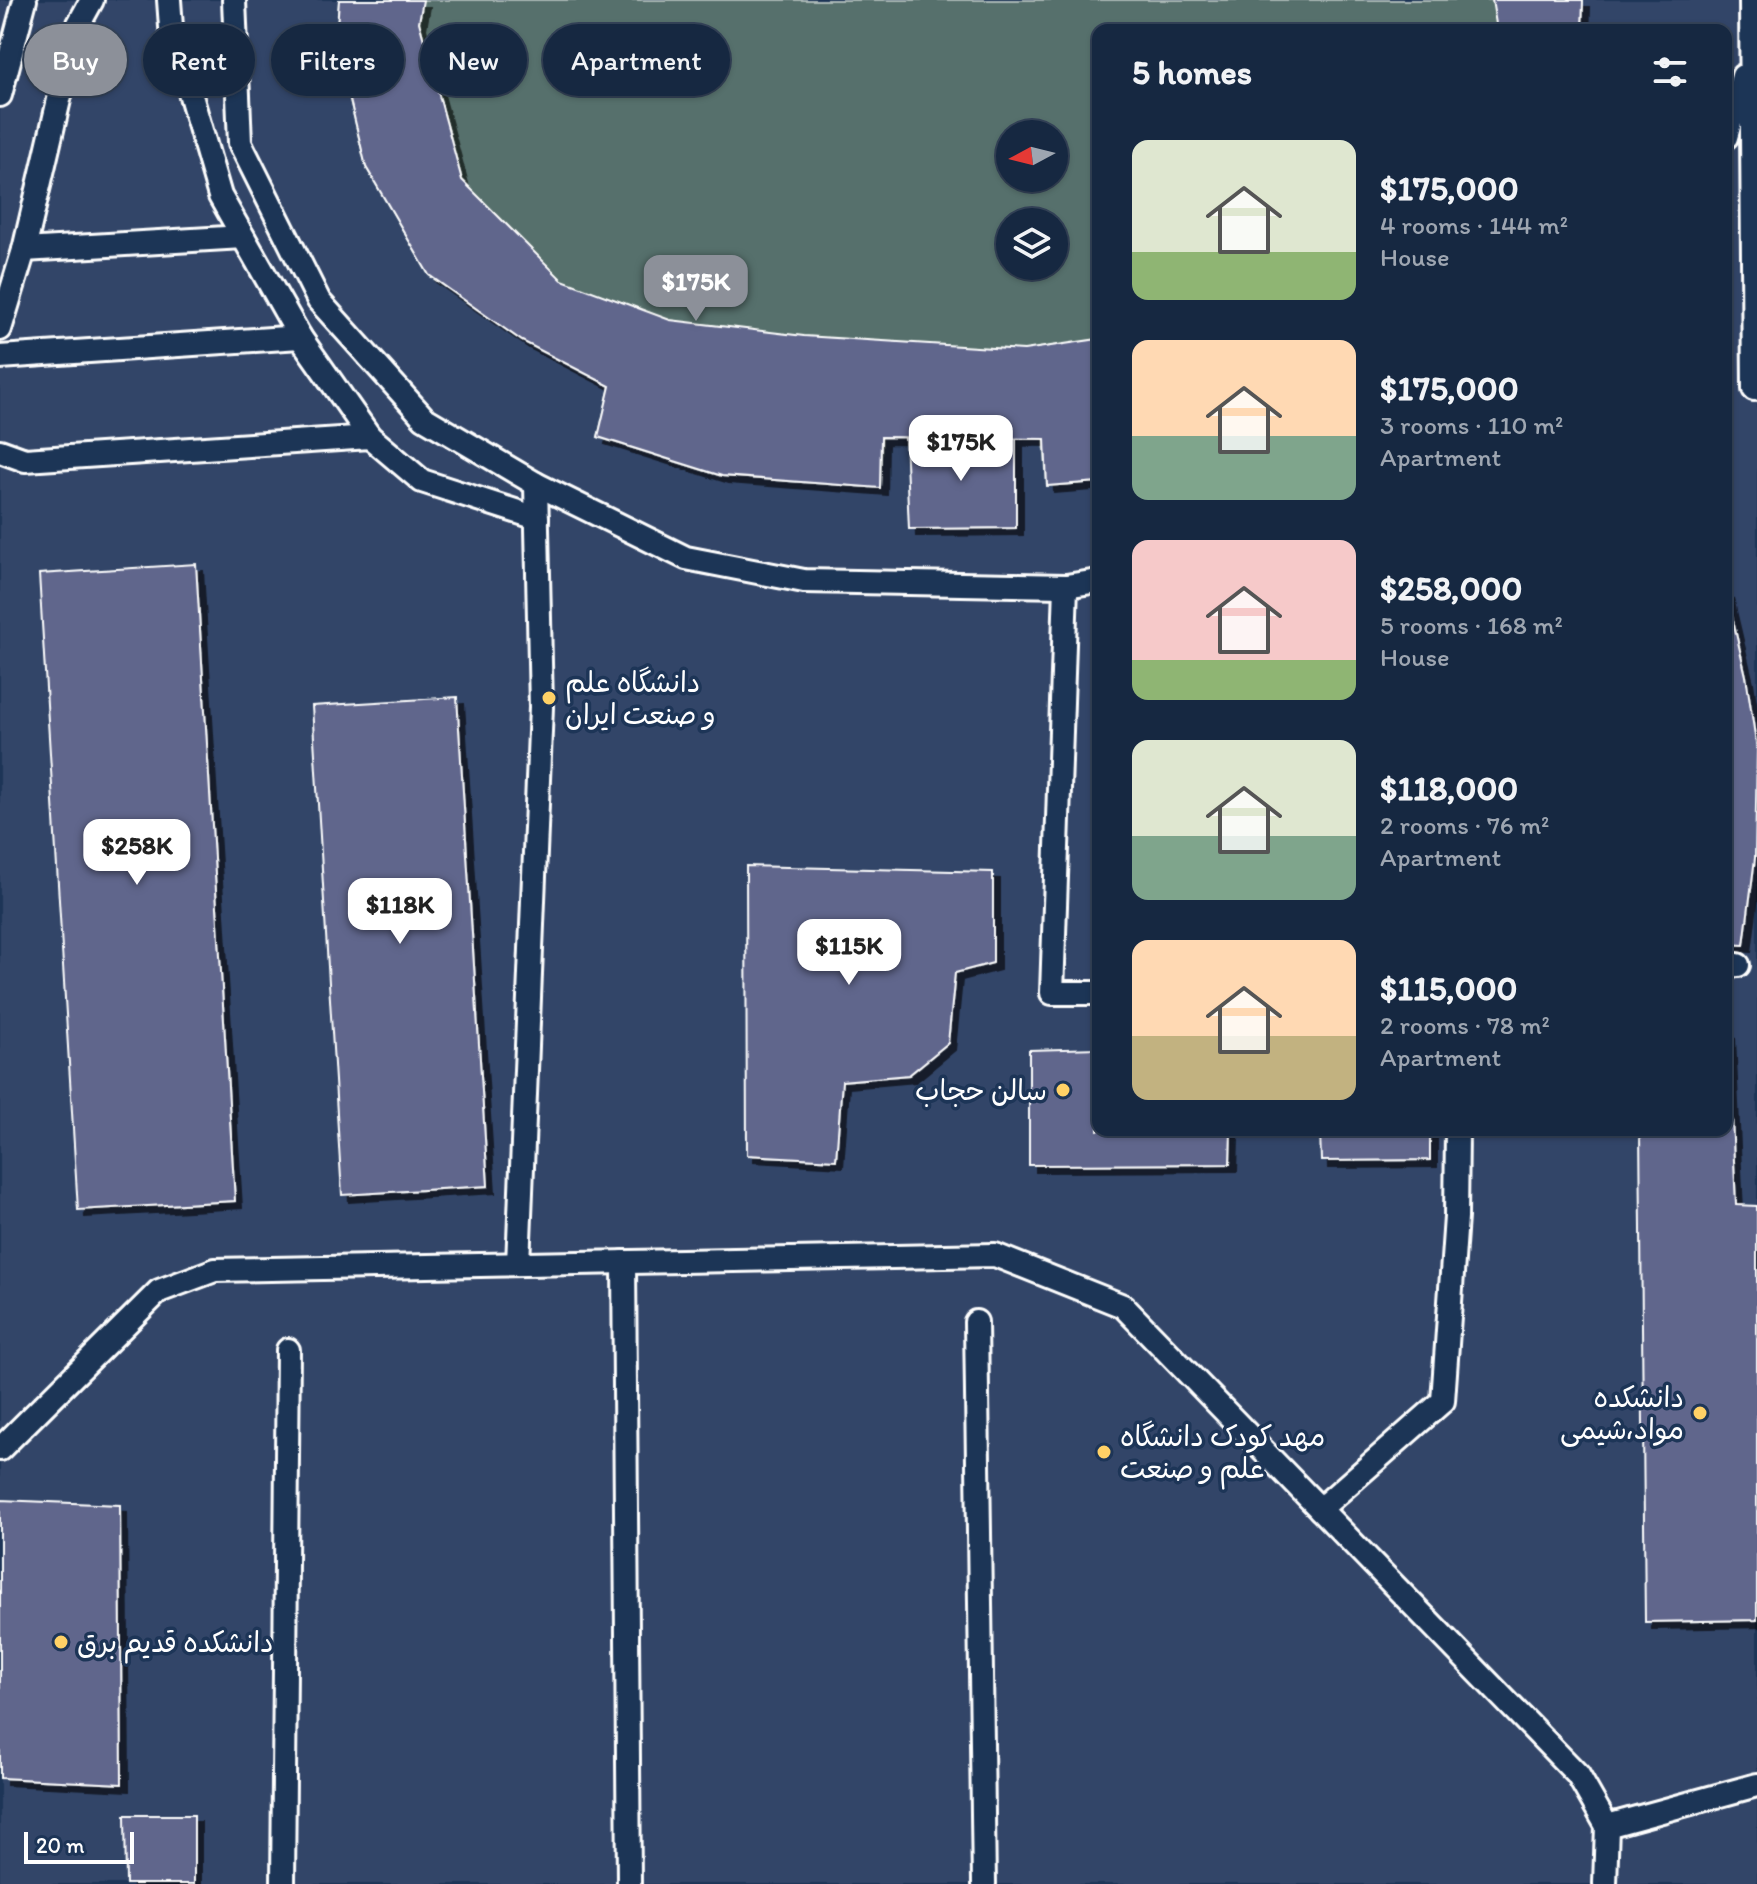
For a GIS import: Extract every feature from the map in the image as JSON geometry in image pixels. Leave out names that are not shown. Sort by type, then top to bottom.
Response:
[{"type":"lane","points":[[0,95],[25,0]]},
{"type":"lane","points":[[0,329],[24,250],[75,31],[92,0]]},
{"type":"lane","points":[[169,0],[171,27],[220,196],[300,337],[370,437],[422,481],[537,518]]},
{"type":"lane","points":[[234,0],[240,143],[319,301],[424,418],[536,484],[686,558],[804,581],[1066,586],[1092,582]]},
{"type":"lane","points":[[1732,119],[1754,53],[1741,0]]},
{"type":"lane","points":[[1751,0],[1754,53],[1754,389]]},
{"type":"lane","points":[[24,250],[243,237]]},
{"type":"lane","points":[[0,357],[300,337]]},
{"type":"lane","points":[[0,451],[25,460],[370,437]]},
{"type":"lane","points":[[518,1264],[541,707],[536,484]]},
{"type":"lane","points":[[1066,586],[1052,993],[1092,993]]},
{"type":"lane","points":[[1320,1509],[1443,1401],[1456,1217],[1457,1136]]},
{"type":"lane","points":[[0,1449],[159,1291],[215,1270],[995,1255],[1123,1306],[1578,1775],[1607,1826],[1605,1884]]},
{"type":"lane","points":[[624,1262],[629,1884]]},
{"type":"lane","points":[[976,1322],[984,1884]]},
{"type":"lane","points":[[283,1884],[288,1350]]},
{"type":"lane","points":[[1607,1826],[1757,1785]]},
{"type":"shaded area","name":"دانشگاه علم و صنعت ایران","points":[[0,0],[1757,0],[1757,1884],[0,1884]]},
{"type":"green space","points":[[339,0],[1583,0],[1582,24],[1092,24],[1092,482],[1047,486],[1044,439],[882,437],[880,488],[722,476],[598,437],[610,386],[522,341],[429,275],[366,167],[349,96],[404,96],[404,24],[337,24]]},
{"type":"building","points":[[339,0],[423,0],[419,22],[420,96],[439,96],[462,180],[562,280],[670,320],[804,336],[1024,350],[1092,340],[1092,482],[1047,486],[1045,439],[881,437],[880,488],[722,476],[598,437],[610,386],[522,341],[429,275],[366,167],[349,96],[404,96],[404,24],[337,24]]},
{"type":"building","points":[[1492,0],[1583,0],[1582,24],[1496,24]]},
{"type":"building","points":[[905,438],[1016,439],[1016,528],[909,529]]},
{"type":"building","points":[[196,564],[235,1201],[78,1210],[39,574]]},
{"type":"building","points":[[1732,616],[1746,676],[1757,749],[1755,858],[1744,945],[1732,944]]},
{"type":"building","points":[[457,697],[488,1186],[342,1195],[312,706]]},
{"type":"building","points":[[746,866],[993,872],[993,963],[955,973],[948,1043],[909,1075],[842,1081],[836,1160],[747,1155]]},
{"type":"building","name":"سالن حجاب","points":[[1092,1048],[1092,1136],[1231,1136],[1230,1164],[1029,1165],[1029,1050]]},
{"type":"building","name":"دانشکده مواد،شیمی","points":[[1732,1118],[1736,1205],[1757,1206],[1757,1620],[1645,1622],[1640,1136],[1732,1136]]},
{"type":"building","points":[[1320,1136],[1430,1136],[1430,1160],[1321,1161]]},
{"type":"building","name":"دانشکده قدیم برق","points":[[0,1500],[120,1505],[122,1784],[0,1778]]},
{"type":"building","points":[[125,1815],[194,1815],[194,1884],[126,1884]]},
{"type":"place","name":"دانشگاه علم و صنعت ایران","points":[[549,698]]},
{"type":"place","name":"سالن حجاب","points":[[1063,1090]]},
{"type":"place","name":"دانشکده مواد،شیمی","points":[[1700,1413]]},
{"type":"place","name":"مهد کودک دانشگاه علم و صنعت","points":[[1104,1452]]},
{"type":"place","name":"دانشکده قدیم برق","points":[[61,1642]]}]
